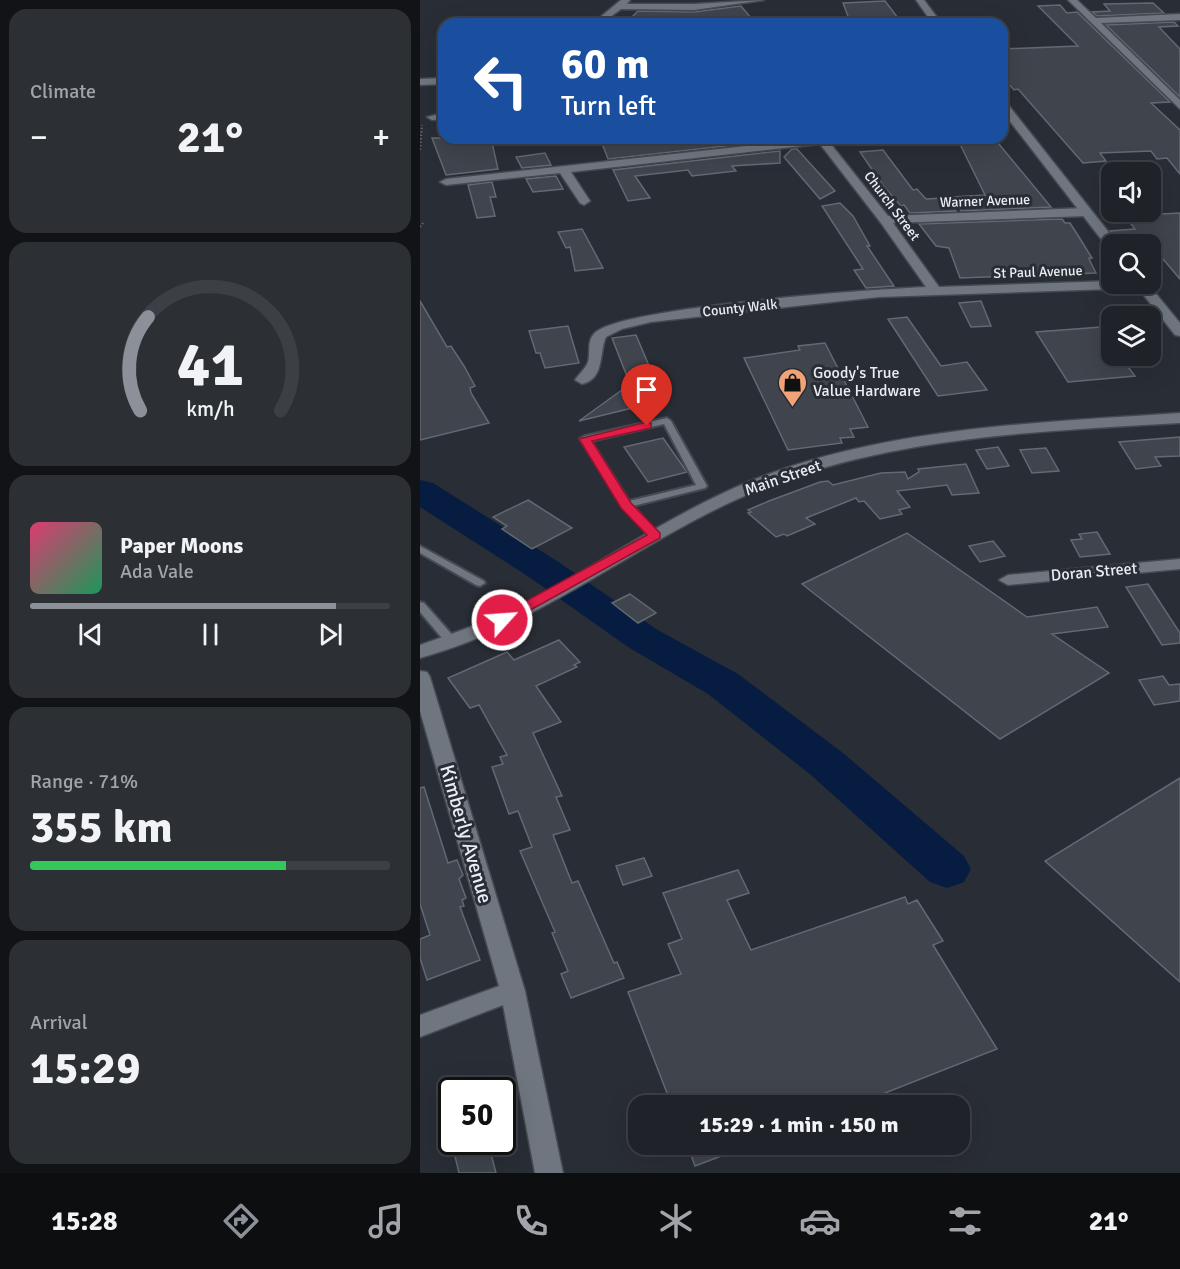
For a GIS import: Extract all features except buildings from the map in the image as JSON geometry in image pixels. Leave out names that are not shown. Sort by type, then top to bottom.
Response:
[{"type":"street","points":[[604,18],[623,3],[694,7],[760,0]]},
{"type":"street","points":[[920,0],[934,18]]},
{"type":"street","points":[[1072,0],[1180,106]]},
{"type":"street","points":[[1094,21],[1180,17]]},
{"type":"street","points":[[420,82],[438,81]]},
{"type":"street","points":[[432,117],[438,116]]},
{"type":"street","points":[[1008,119],[1103,234]]},
{"type":"street","points":[[446,182],[795,144]]},
{"type":"street","name":"Church Street","points":[[826,144],[885,220],[934,290]]},
{"type":"street","points":[[563,168],[584,201]]},
{"type":"street","name":"Warner Avenue","points":[[885,220],[1086,212]]},
{"type":"street","name":"St Paul Avenue","points":[[934,290],[1101,285]]},
{"type":"street","name":"County Walk","points":[[582,380],[595,364],[597,339],[601,334],[634,321],[879,293],[934,290]]},
{"type":"street","points":[[1150,294],[1180,332]]},
{"type":"street","name":"Main Street","points":[[420,652],[519,613],[718,501],[756,485],[859,455],[1008,431],[1180,418]]},
{"type":"street","name":"Doran Street","points":[[1008,580],[1180,564]]},
{"type":"street","name":"Kimberly Avenue","points":[[420,677],[513,991],[549,1173]]},
{"type":"street","points":[[420,1026],[513,991]]},
{"type":"lane","points":[[626,505],[702,486],[668,421],[585,439],[626,505],[655,536]]},
{"type":"lane","points":[[420,549],[480,583]]},
{"type":"lane","points":[[420,605],[451,641]]},
{"type":"path","points":[[420,150],[423,138]]},
{"type":"path","points":[[420,227],[423,223]]},
{"type":"waterway","points":[[420,491],[543,569],[642,638],[690,663],[723,684],[827,764],[947,869]]},
{"type":"place","name":"Goody's True Value Hardware","points":[[792,408]]},
{"type":"route","points":[[502,620],[519,613],[655,536],[626,505],[585,439],[647,426]]}]
